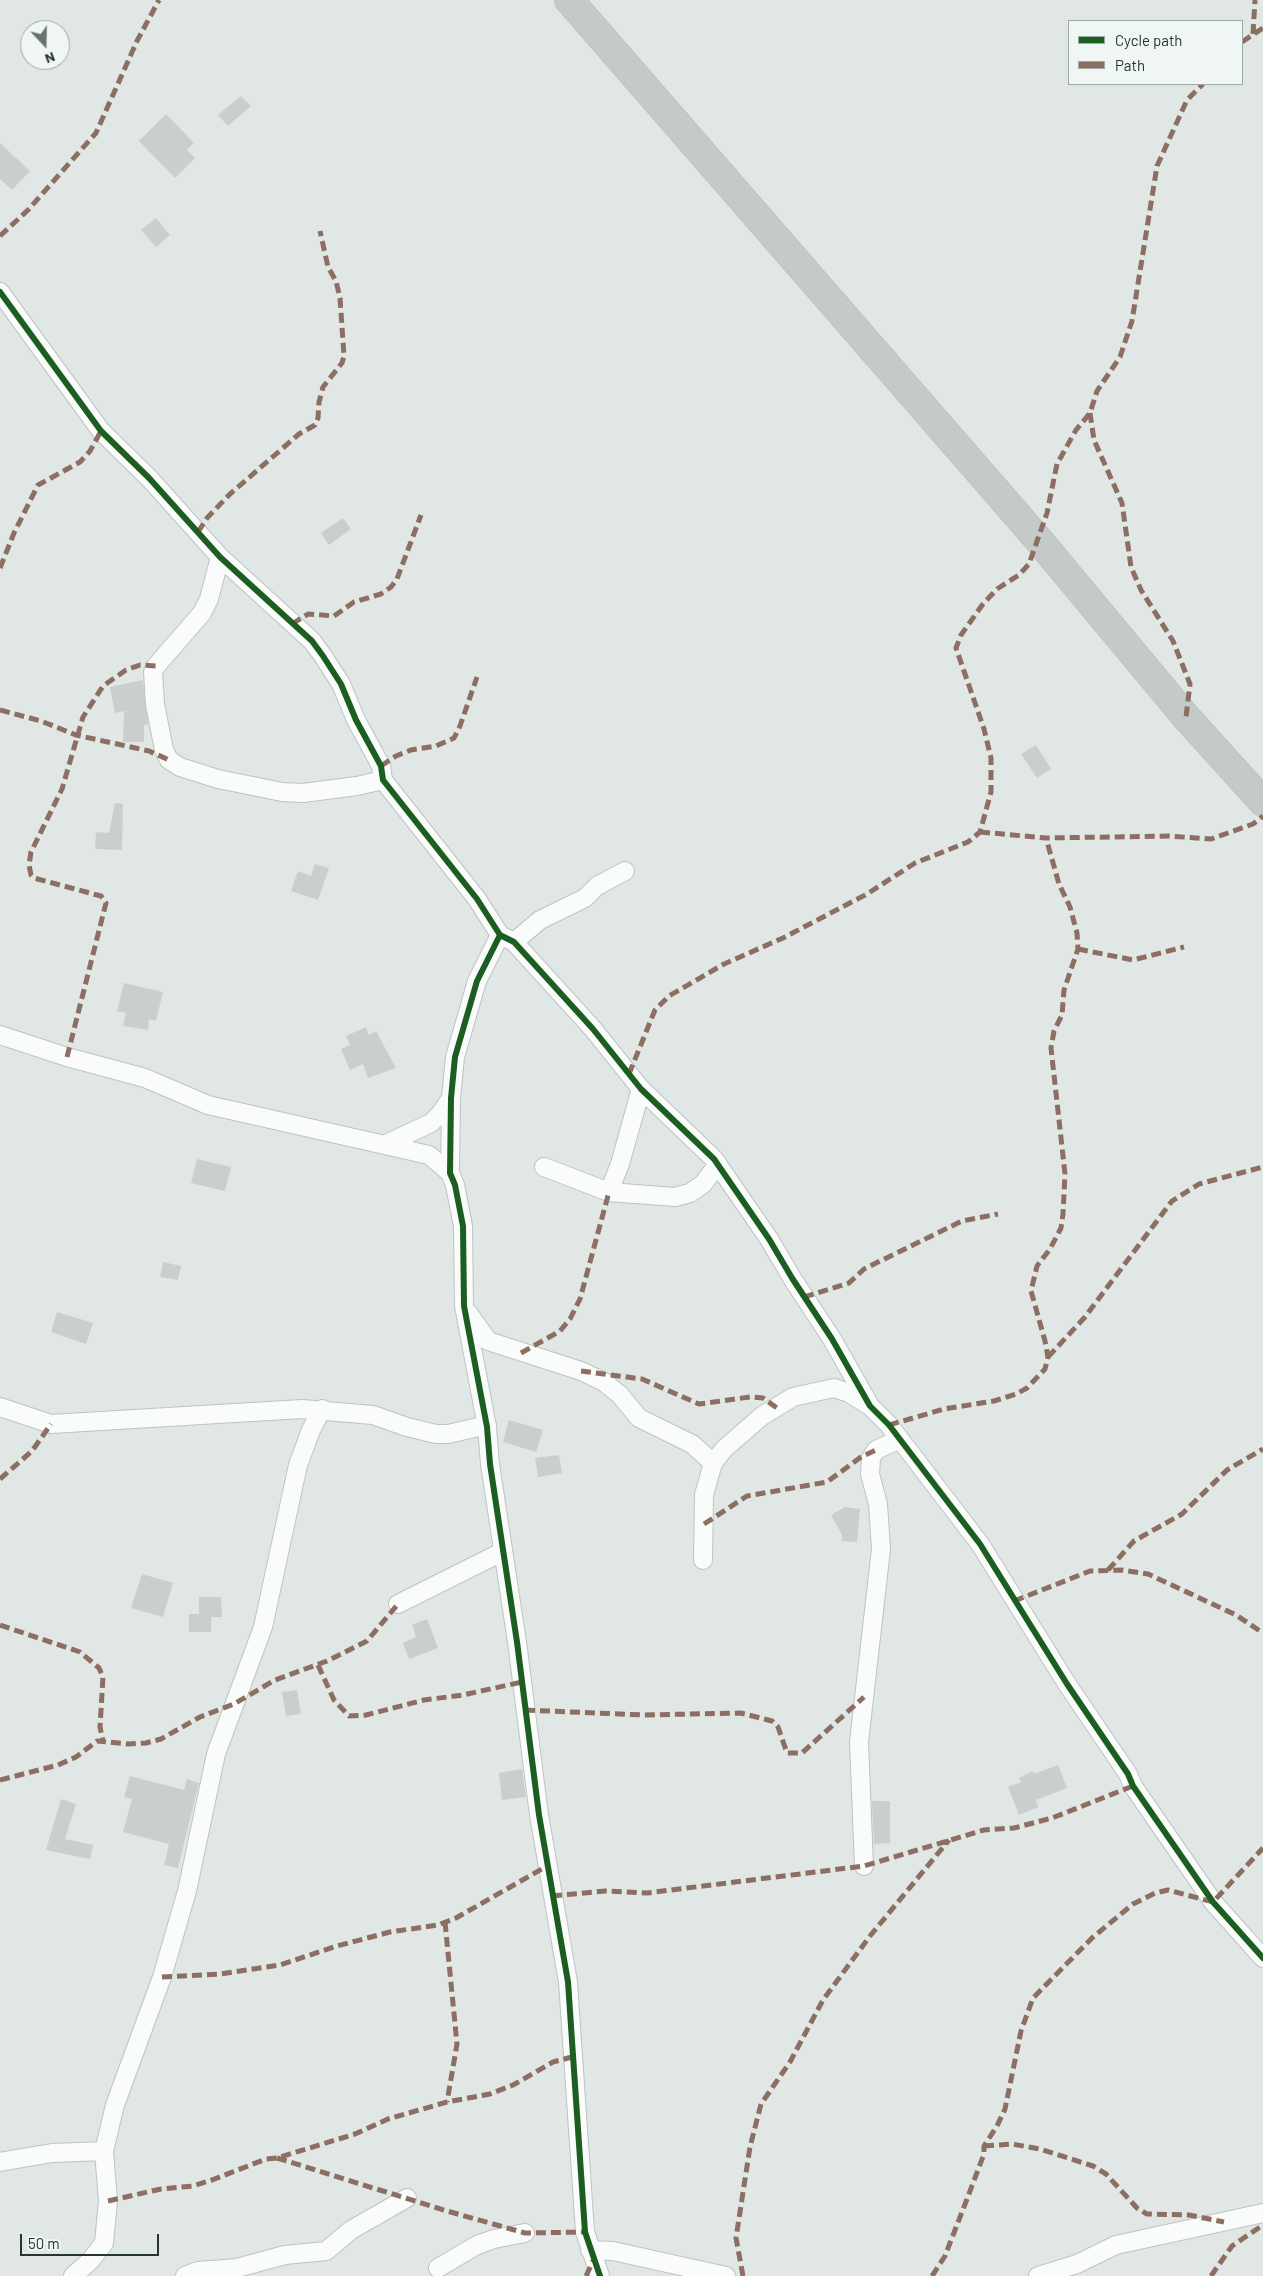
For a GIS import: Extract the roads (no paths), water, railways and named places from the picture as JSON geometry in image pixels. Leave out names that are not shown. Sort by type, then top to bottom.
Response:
[{"type":"highway","points":[[569,0],[1037,538],[1186,717],[1263,802]]},
{"type":"street","points":[[0,292],[101,431],[150,478],[220,557],[312,641],[341,684],[356,720],[381,766],[383,780],[507,938],[593,1029],[640,1089],[718,1164],[769,1238],[792,1278],[832,1339],[870,1406],[900,1439],[980,1544],[1067,1684],[1128,1774],[1133,1786],[1213,1902],[1263,1958]]},
{"type":"street","points":[[220,557],[210,599],[202,613],[156,666],[153,672],[154,704],[164,750],[169,760],[180,767],[218,779],[282,792],[304,794],[383,780]]},
{"type":"street","points":[[600,2276],[585,2232],[568,1982],[539,1815],[517,1642],[502,1552],[487,1425],[464,1306],[462,1226],[455,1185],[450,1172],[452,1157],[451,1098],[455,1057],[477,980],[507,938],[586,898],[597,886],[625,871]]},
{"type":"street","points":[[0,1035],[67,1057],[145,1078],[208,1105],[240,1114],[386,1144],[429,1155],[450,1172]]},
{"type":"street","points":[[609,1192],[620,1164],[640,1089]]},
{"type":"street","points":[[386,1144],[431,1123],[441,1113],[451,1098]]},
{"type":"street","points":[[544,1167],[609,1192],[675,1198],[690,1193],[703,1184],[718,1164]]},
{"type":"street","points":[[464,1306],[488,1341],[581,1372],[604,1382],[620,1395],[640,1418],[692,1444],[713,1463]]},
{"type":"street","points":[[703,1560],[704,1495],[713,1463],[724,1449],[757,1421],[793,1397],[834,1388],[849,1393],[870,1406]]},
{"type":"street","points":[[0,1406],[51,1424],[322,1409],[373,1416],[436,1434],[448,1434],[487,1425]]},
{"type":"street","points":[[74,2276],[91,2260],[104,2243],[108,2201],[104,2151],[115,2105],[134,2050],[148,2019],[187,1891],[216,1754],[262,1627],[298,1465],[311,1430],[322,1409]]},
{"type":"street","points":[[864,1866],[859,1742],[881,1549],[878,1504],[870,1474],[871,1458],[876,1450],[900,1439]]},
{"type":"street","points":[[398,1604],[502,1552]]},
{"type":"street","points":[[0,2162],[52,2153],[104,2151]]},
{"type":"street","points":[[185,2276],[198,2272],[237,2268],[286,2255],[326,2251],[350,2230],[407,2198]]},
{"type":"street","points":[[1038,2276],[1077,2264],[1116,2245],[1263,2213]]},
{"type":"street","points":[[438,2268],[478,2245],[494,2239],[525,2232]]},
{"type":"street","points":[[590,2250],[613,2251],[726,2276]]}]
